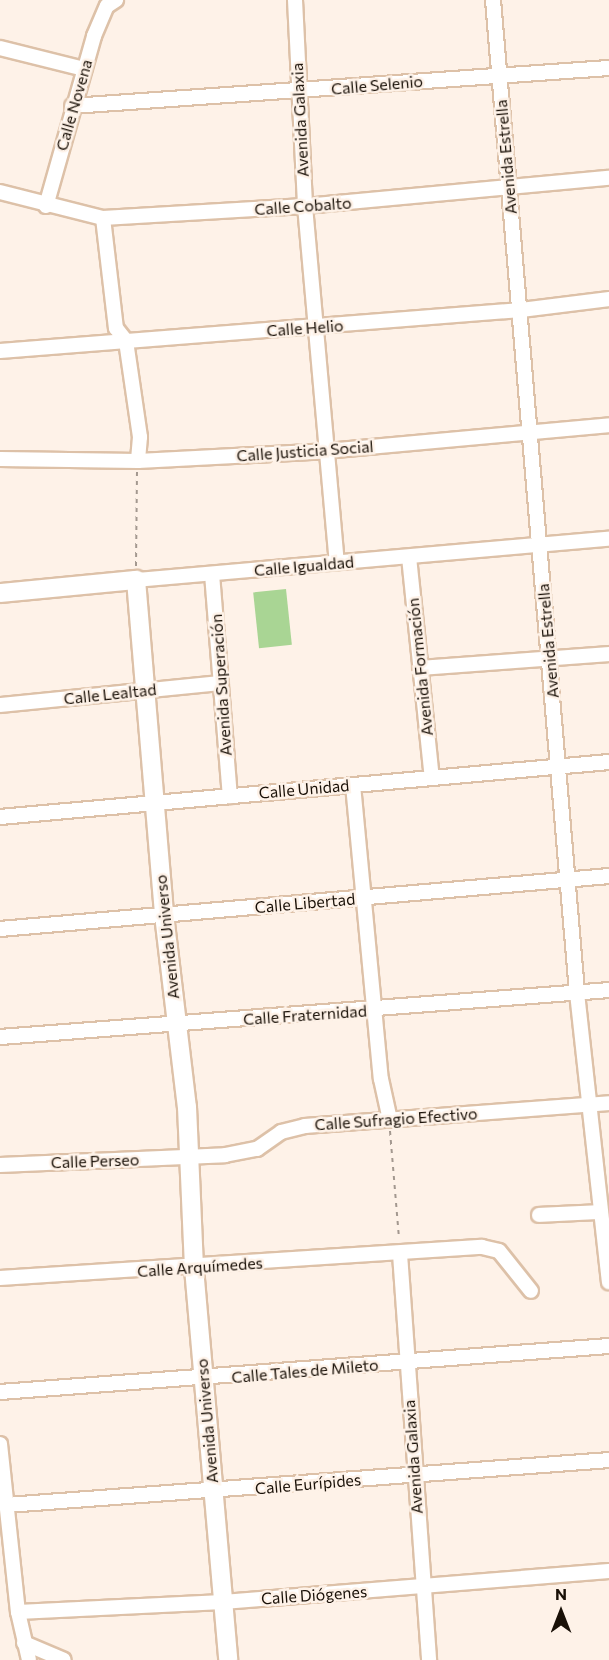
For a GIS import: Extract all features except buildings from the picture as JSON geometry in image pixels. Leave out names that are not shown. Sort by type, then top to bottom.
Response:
[{"type":"street","name":"Avenida Galaxia","points":[[295,0],[305,206],[337,563]]},
{"type":"street","name":"Avenida Estrella","points":[[493,0],[560,766],[577,993],[609,1282]]},
{"type":"street","name":"Calle Novena","points":[[46,206],[72,106],[84,69],[111,3]]},
{"type":"street","points":[[0,48],[84,69]]},
{"type":"street","name":"Calle Selenio","points":[[72,106],[298,92],[609,68]]},
{"type":"street","name":"Calle Cobalto","points":[[0,192],[46,206],[102,218],[305,206],[609,178]]},
{"type":"street","points":[[102,218],[116,328],[126,341],[140,437],[138,460]]},
{"type":"street","name":"Calle Helio","points":[[0,351],[521,310],[609,299]]},
{"type":"street","name":"Calle Justicia Social","points":[[0,459],[138,460],[326,451],[609,425]]},
{"type":"street","name":"Calle Igualdad","points":[[0,593],[609,539]]},
{"type":"street","name":"Avenida Formación","points":[[409,557],[432,778]]},
{"type":"street","name":"Avenida Superación","points":[[213,574],[230,796]]},
{"type":"street","name":"Avenida Universo","points":[[136,580],[164,915],[190,1158],[194,1268],[228,1660]]},
{"type":"street","points":[[420,668],[609,654]]},
{"type":"street","name":"Calle Lealtad","points":[[0,705],[221,683]]},
{"type":"street","name":"Calle Unidad","points":[[0,817],[609,762]]},
{"type":"street","points":[[353,785],[374,1010],[390,1120]]},
{"type":"street","name":"Calle Libertad","points":[[0,929],[609,876]]},
{"type":"street","name":"Calle Fraternidad","points":[[0,1037],[374,1010],[609,990]]},
{"type":"street","name":"Calle Sufragio Efectivo","points":[[190,1158],[246,1153],[297,1127],[609,1103]]},
{"type":"street","name":"Calle Perseo","points":[[0,1165],[190,1158]]},
{"type":"street","points":[[539,1215],[601,1212]]},
{"type":"street","name":"Calle Arquímedes","points":[[0,1278],[194,1268],[492,1248],[531,1291]]},
{"type":"street","name":"Avenida Galaxia","points":[[400,1254],[429,1660]]},
{"type":"street","name":"Calle Tales de Mileto","points":[[0,1392],[204,1379],[609,1347]]},
{"type":"street","points":[[0,1444],[18,1612],[29,1660]]},
{"type":"street","name":"Calle Eurípides","points":[[7,1505],[609,1460]]},
{"type":"street","name":"Calle Diógenes","points":[[18,1612],[223,1602],[609,1571]]},
{"type":"street","points":[[24,1643],[64,1660]]},
{"type":"path","points":[[136,580],[138,460]]},
{"type":"path","points":[[390,1120],[400,1254]]},
{"type":"green space","points":[[286,589],[292,645],[259,648],[253,592]]}]
